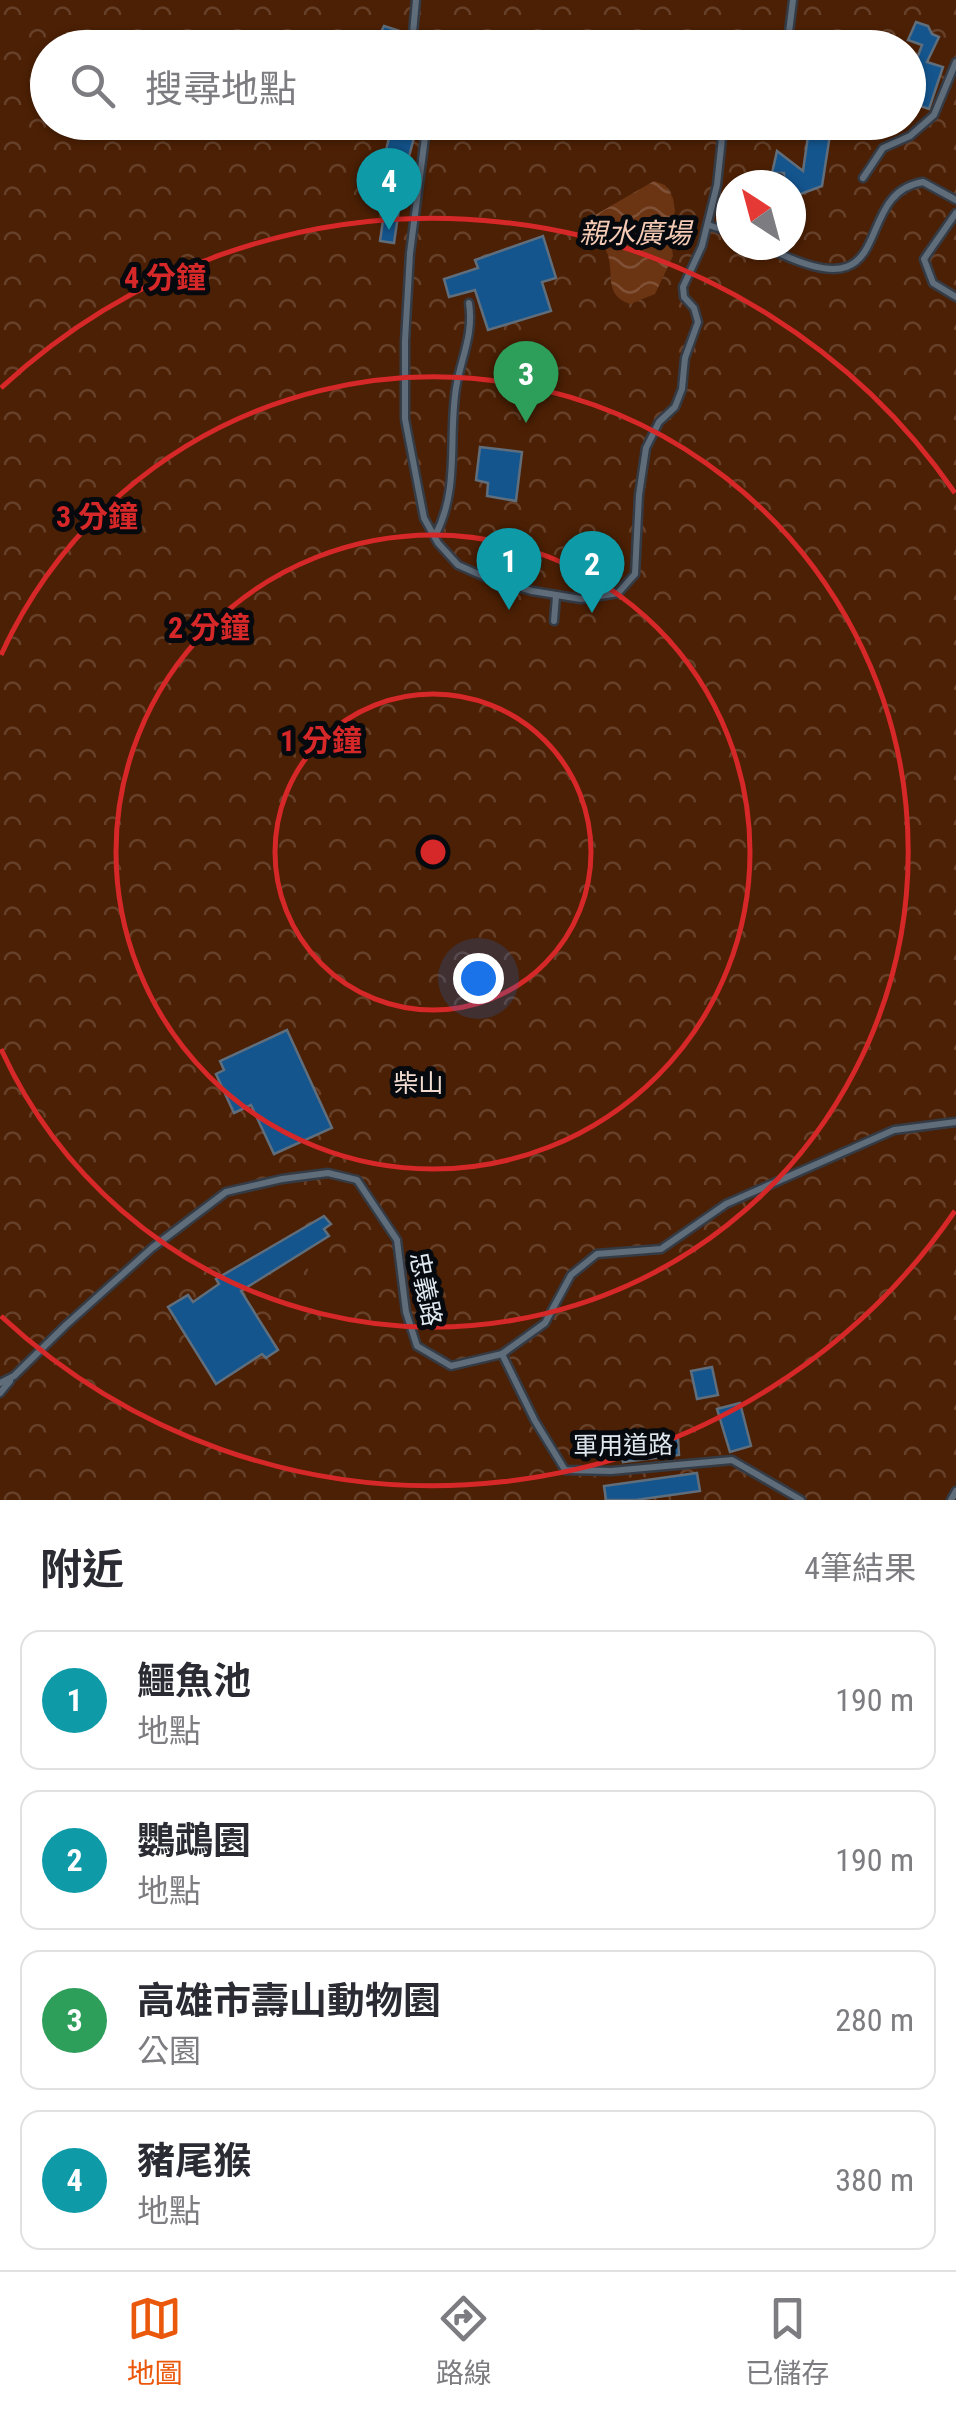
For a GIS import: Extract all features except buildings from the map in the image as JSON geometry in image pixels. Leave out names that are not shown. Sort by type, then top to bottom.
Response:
[{"type":"lane","points":[[413,30],[416,0]]},
{"type":"lane","points":[[789,30],[793,0]]},
{"type":"lane","points":[[926,123],[934,116],[956,62]]},
{"type":"lane","points":[[424,140],[410,253],[406,419],[416,491],[424,518],[434,537],[458,565],[486,578],[556,596],[606,597],[627,586],[635,574],[646,448],[659,422],[676,407],[682,390],[685,358],[698,322],[694,308],[684,298],[683,287],[708,226],[722,140]]},
{"type":"lane","points":[[863,178],[883,148],[901,140]]},
{"type":"lane","points":[[796,260],[830,270],[848,267],[871,246],[883,214],[898,191],[924,182],[956,200]]},
{"type":"lane","points":[[956,213],[924,259],[933,283],[956,297]]},
{"type":"lane","points":[[708,226],[716,228]]},
{"type":"lane","points":[[434,537],[448,512],[456,386],[472,322],[469,303]]},
{"type":"lane","points":[[554,622],[556,596]]},
{"type":"lane","name":"忠義路","points":[[0,1382],[14,1376],[152,1248],[226,1192],[328,1173],[357,1180],[397,1240],[406,1312],[417,1346],[451,1366],[502,1354],[545,1323],[571,1275],[597,1254],[661,1249],[726,1204],[894,1130],[956,1122]]},
{"type":"lane","name":"軍用道路","points":[[502,1354],[564,1470],[732,1460],[801,1500]]},
{"type":"lane","points":[[0,1393],[14,1376]]},
{"type":"lane","points":[[951,1500],[956,1490]]},
{"type":"green space","name":"柴山","points":[[0,0],[956,0],[956,1500],[0,1500]]},
{"type":"green space","points":[[327,1250],[355,1292],[333,1307],[305,1265]]},
{"type":"water","name":"親水廣場","points":[[654,181],[665,185],[673,198],[673,256],[655,294],[630,304],[613,290],[608,255],[590,218]]},
{"type":"place","name":"豬尾猴","points":[[389,230]]},
{"type":"place","name":"高雄市壽山動物園","points":[[526,423]]},
{"type":"place","name":"鱷魚池","points":[[509,610]]},
{"type":"place","name":"鸚鵡園","points":[[592,613]]}]
